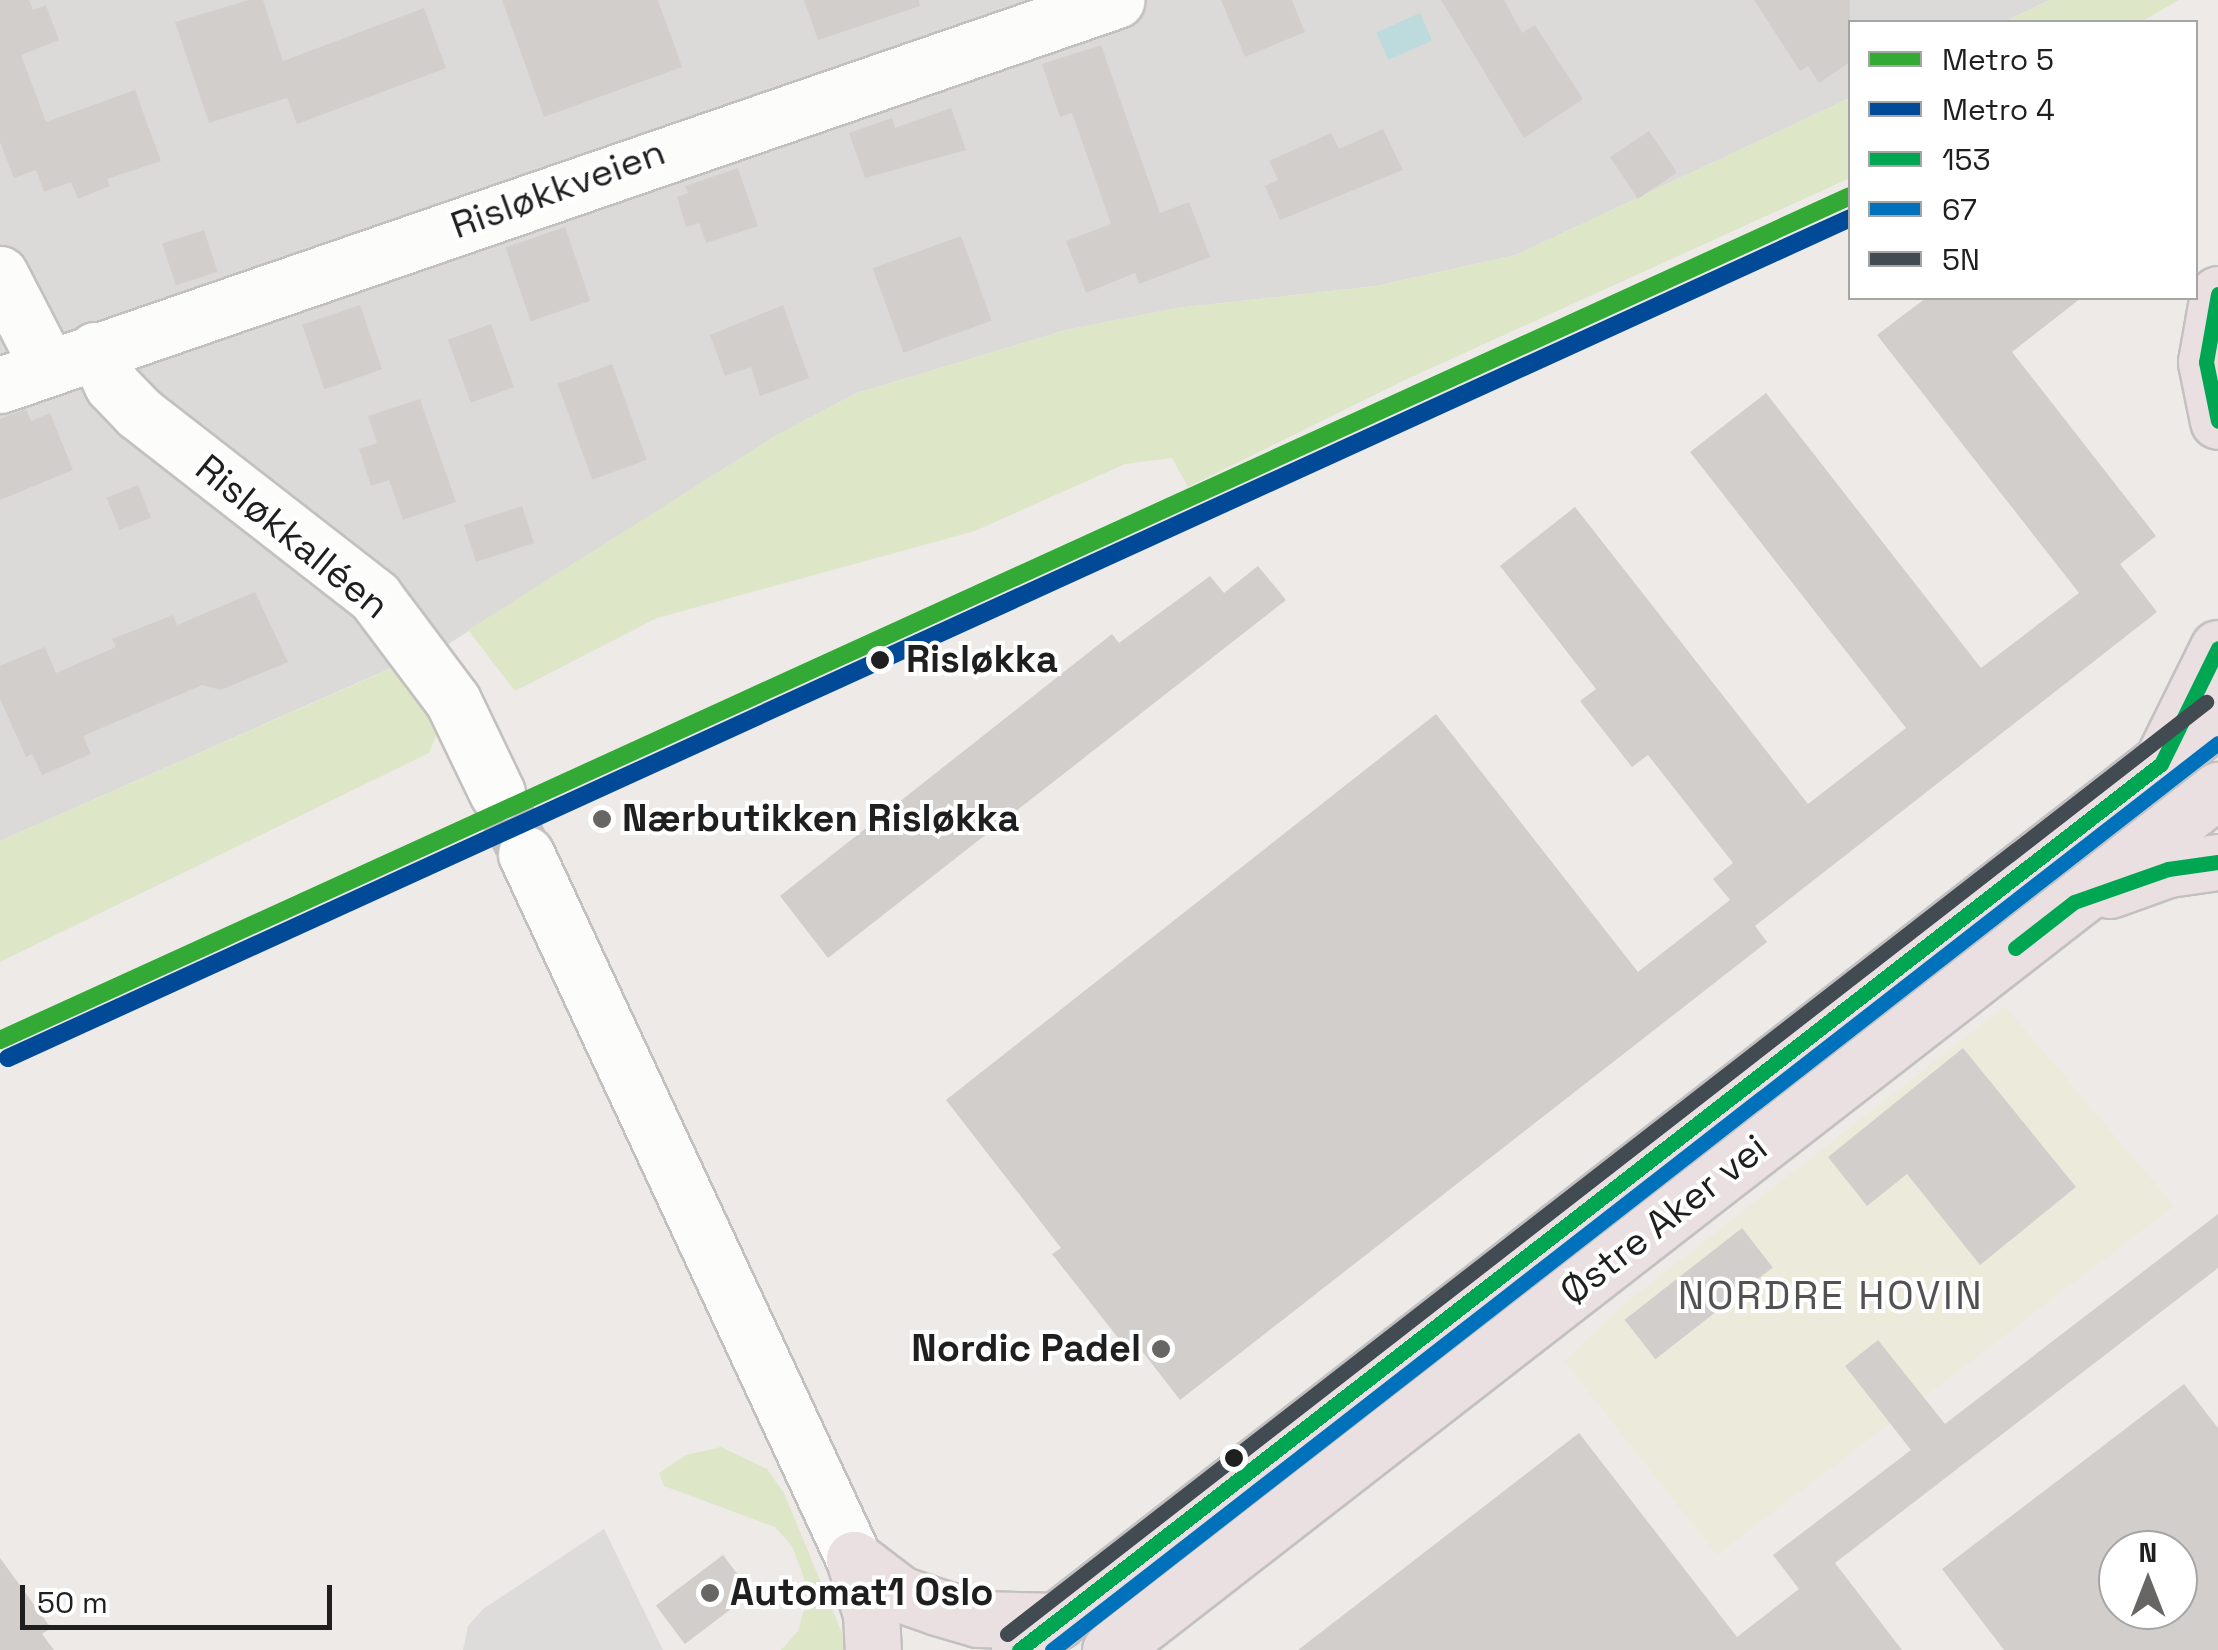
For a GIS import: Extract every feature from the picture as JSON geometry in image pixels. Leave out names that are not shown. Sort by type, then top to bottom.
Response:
[{"type":"highway","points":[[2218,294],[2206,362],[2218,421]]},
{"type":"highway","points":[[2161,764],[2218,648]]},
{"type":"highway","name":"Østre Aker vei","points":[[1038,1636],[2218,718]]},
{"type":"highway","name":"Østre Aker vei","points":[[1110,1650],[2218,790]]},
{"type":"highway","points":[[2074,902],[2168,870],[2218,862]]},
{"type":"highway","points":[[854,1559],[900,1594],[1038,1636]]},
{"type":"highway","points":[[854,1559],[871,1614],[873,1650]]},
{"type":"street","name":"Risløkkveien","points":[[47,367],[1117,0]]},
{"type":"street","name":"Risløkkalléen","points":[[0,274],[47,367],[112,385],[139,413],[375,597],[453,701],[498,793]]},
{"type":"street","points":[[526,854],[854,1559]]},
{"type":"shaded area","points":[[0,0],[2050,0],[2008,20],[1848,20],[1848,99],[1516,255],[1376,286],[1177,308],[1066,330],[857,393],[777,435],[406,671],[391,668],[0,841]]},
{"type":"shaded area","points":[[2005,1006],[2174,1206],[1717,1555],[1564,1361],[1623,1305]]},
{"type":"shaded area","points":[[604,1529],[663,1650],[463,1650],[468,1626],[483,1609]]},
{"type":"green space","points":[[2050,0],[2179,0],[2144,20],[2008,20]]},
{"type":"green space","points":[[1848,99],[1848,179],[1405,380],[1188,487],[1172,458],[1125,464],[975,531],[657,618],[515,691],[468,630],[777,435],[857,393],[1066,330],[1177,308],[1376,286],[1516,255]]},
{"type":"green space","points":[[392,668],[406,671],[440,725],[429,753],[0,962],[0,841]]},
{"type":"green space","points":[[721,1447],[767,1469],[784,1493],[849,1650],[781,1650],[798,1631],[804,1610],[804,1578],[792,1546],[775,1527],[664,1486],[659,1473],[686,1455]]},
{"type":"water","points":[[1420,13],[1432,40],[1388,60],[1376,33]]},
{"type":"building","points":[[0,0],[29,0],[33,10],[46,5],[59,40],[21,55],[46,122],[135,90],[161,161],[107,179],[110,186],[78,199],[71,182],[44,192],[36,170],[14,178],[0,142]]},
{"type":"building","points":[[249,0],[263,0],[283,61],[424,8],[446,68],[297,124],[287,98],[209,123],[175,22]]},
{"type":"building","points":[[502,0],[658,0],[682,67],[544,117]]},
{"type":"building","points":[[804,0],[919,0],[920,6],[818,40]]},
{"type":"building","points":[[1221,0],[1292,0],[1305,32],[1245,57]]},
{"type":"building","points":[[1441,0],[1504,0],[1522,33],[1535,25],[1583,99],[1524,138]]},
{"type":"building","points":[[1754,0],[1850,0],[1848,63],[1819,83],[1808,66],[1800,71]]},
{"type":"building","points":[[1101,45],[1160,213],[1189,202],[1210,257],[1139,284],[1135,273],[1086,293],[1066,241],[1111,224],[1072,113],[1060,117],[1042,64]]},
{"type":"building","points":[[951,108],[966,150],[865,178],[849,133],[892,118],[895,128]]},
{"type":"building","points":[[1383,129],[1403,170],[1280,220],[1265,186],[1278,180],[1269,161],[1331,133],[1339,149]]},
{"type":"building","points":[[1649,131],[1677,172],[1638,199],[1610,157]]},
{"type":"building","points":[[738,168],[758,226],[706,243],[699,223],[686,227],[677,197],[688,193],[685,186]]},
{"type":"building","points":[[565,227],[590,301],[531,321],[505,248]]},
{"type":"building","points":[[204,230],[218,272],[176,285],[162,244]]},
{"type":"building","points":[[961,236],[992,321],[903,353],[873,268]]},
{"type":"building","points":[[1923,300],[2078,300],[2012,352],[2156,536],[2120,564],[2157,612],[1755,926],[1767,942],[1180,1400],[1142,1351],[1134,1358],[1052,1254],[1061,1248],[946,1100],[1436,714],[1638,972],[1730,900],[1713,879],[1733,863],[1648,755],[1632,767],[1580,701],[1596,689],[1500,566],[1575,507],[1808,804],[1906,728],[1690,452],[1766,393],[1981,668],[2079,593],[1877,335]]},
{"type":"building","points":[[360,305],[382,369],[324,389],[302,325]]},
{"type":"building","points":[[783,305],[809,378],[760,396],[751,367],[725,376],[710,335]]},
{"type":"building","points":[[491,324],[514,387],[471,403],[448,340]]},
{"type":"building","points":[[612,364],[647,460],[592,480],[557,384]]},
{"type":"building","points":[[420,399],[456,502],[403,520],[389,480],[371,486],[359,449],[377,443],[368,416]]},
{"type":"building","points":[[26,409],[31,421],[50,413],[73,470],[0,500],[0,419]]},
{"type":"building","points":[[138,485],[151,517],[120,530],[106,498]]},
{"type":"building","points":[[522,506],[534,543],[476,562],[464,525]]},
{"type":"building","points":[[1258,566],[1286,600],[828,958],[780,896],[1112,634],[1119,643],[1210,576],[1224,593]]},
{"type":"building","points":[[255,592],[288,662],[221,690],[202,685],[83,736],[91,754],[42,775],[32,754],[26,757],[0,699],[0,666],[45,647],[56,673],[116,647],[112,639],[173,615],[177,625]]},
{"type":"building","points":[[1963,1048],[2076,1187],[1980,1265],[1907,1174],[1867,1206],[1828,1157]]},
{"type":"building","points":[[2218,1214],[2218,1268],[1835,1563],[1902,1650],[1298,1650],[1579,1433],[1737,1637],[1799,1589],[1773,1555],[1911,1450],[1845,1366],[1878,1340],[1945,1424]]},
{"type":"building","points":[[1742,1228],[1773,1267],[1655,1359],[1625,1320]]},
{"type":"building","points":[[2184,1384],[2218,1428],[2218,1650],[2004,1650],[1942,1569]]},
{"type":"building","points":[[723,1555],[752,1593],[685,1644],[656,1606]]},
{"type":"building","points":[[0,1558],[51,1628],[42,1634],[54,1650],[0,1650]]},
{"type":"tunnel","points":[[497,793],[526,854]]},
{"type":"metro line","name":"5","points":[[0,1040],[1848,197]]},
{"type":"metro line","name":"4","points":[[8,1058],[1848,219]]},
{"type":"transit line","name":"153","points":[[2218,294],[2206,362],[2218,421]]},
{"type":"transit line","name":"153","points":[[1019,1650],[2161,764],[2218,648]]},
{"type":"transit line","name":"5N","points":[[1007,1634],[2206,702]]},
{"type":"transit line","name":"67","points":[[1052,1650],[2218,743]]},
{"type":"transit line","name":"153","points":[[2015,948],[2074,902],[2168,869],[2218,862]]},
{"type":"place","name":"Risløkka","points":[[880,660]]},
{"type":"place","name":"Nærbutikken Risløkka","points":[[602,819]]},
{"type":"place","name":"Nordic Padel","points":[[1161,1349]]},
{"type":"place","name":"Automat1 Oslo","points":[[710,1593]]},
{"type":"district","name":"NORDRE HOVIN","points":[[1831,1296]]}]
